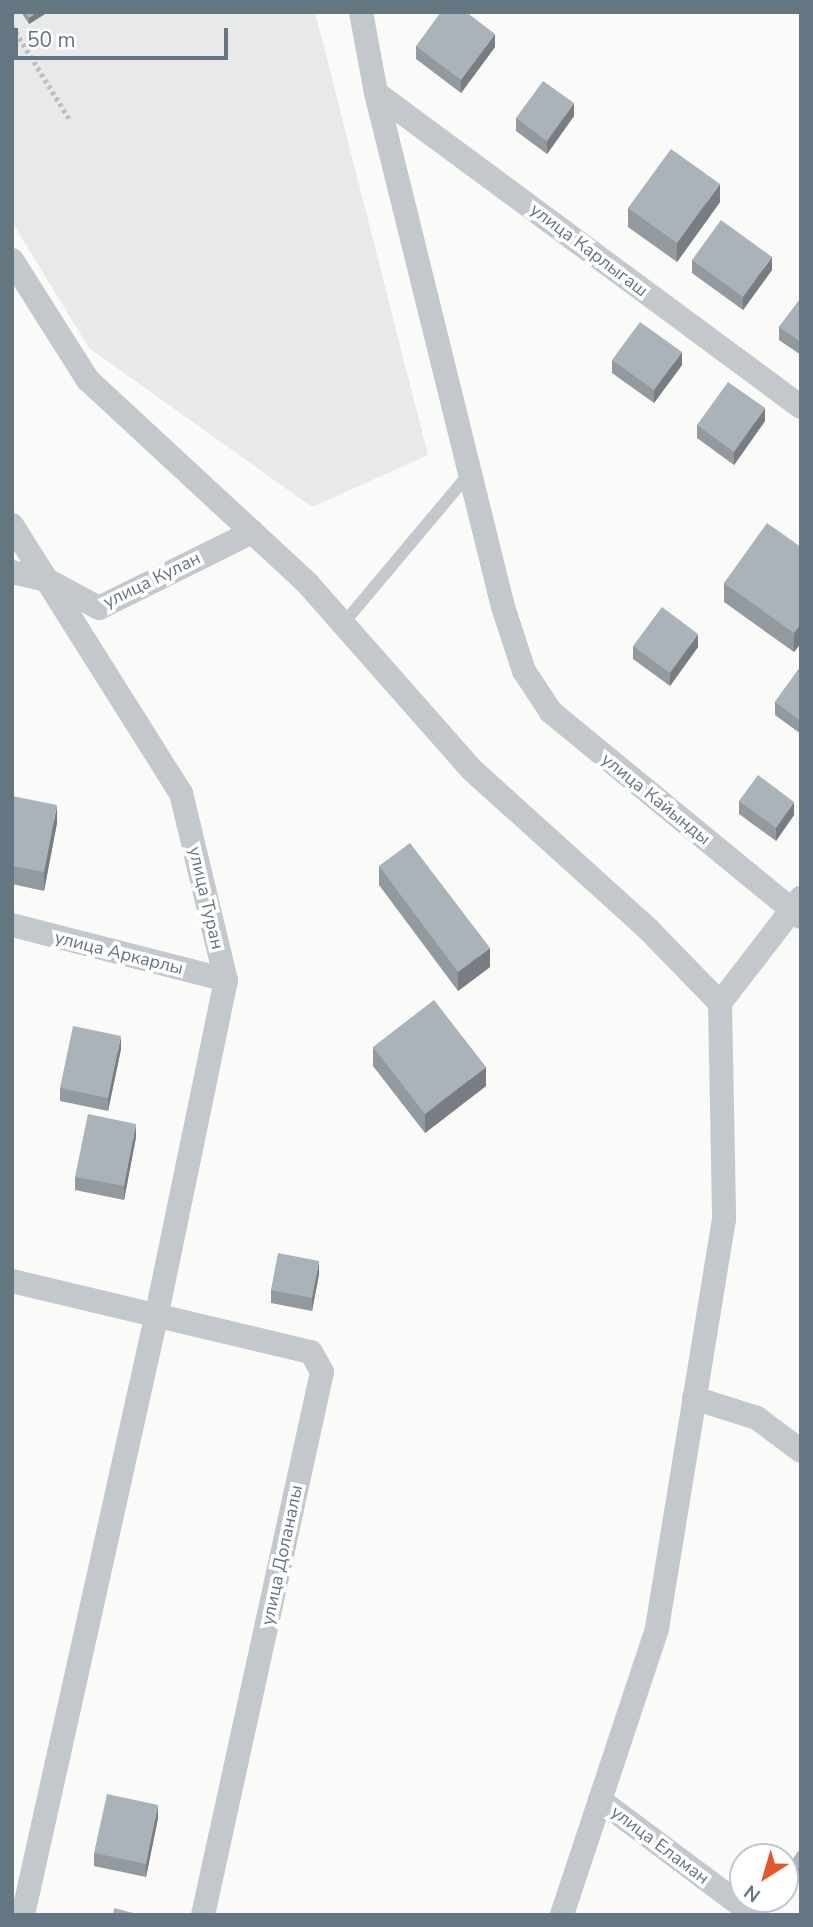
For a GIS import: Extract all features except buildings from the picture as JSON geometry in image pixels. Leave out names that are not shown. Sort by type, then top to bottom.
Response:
[{"type":"street","name":"улица Кайынды","points":[[361,12],[376,93],[503,607],[524,671],[551,712],[798,909]]},
{"type":"street","name":"улица Карлыгаш","points":[[376,93],[801,407]]},
{"type":"street","points":[[12,260],[88,380],[252,531],[343,624],[471,769],[649,930],[720,1003]]},
{"type":"street","name":"улица Туран","points":[[12,525],[181,793],[226,980],[158,1314],[23,1915]]},
{"type":"street","name":"улица Кулан","points":[[12,572],[47,580],[99,608],[252,531]]},
{"type":"street","points":[[562,1915],[657,1629],[724,1219],[720,1003],[798,909]]},
{"type":"street","name":"улица Аркарлы","points":[[12,925],[226,980]]},
{"type":"street","name":"улица Доланалы","points":[[12,1282],[312,1352],[322,1372],[203,1915]]},
{"type":"street","points":[[694,1398],[757,1418],[801,1451]]},
{"type":"street","name":"улица Еламан","points":[[600,1800],[754,1915]]},
{"type":"lane","points":[[343,624],[470,473]]},
{"type":"path","points":[[12,26],[70,120]]},
{"type":"shaded area","points":[[12,12],[315,12],[428,455],[312,507],[89,348],[12,222]]}]
